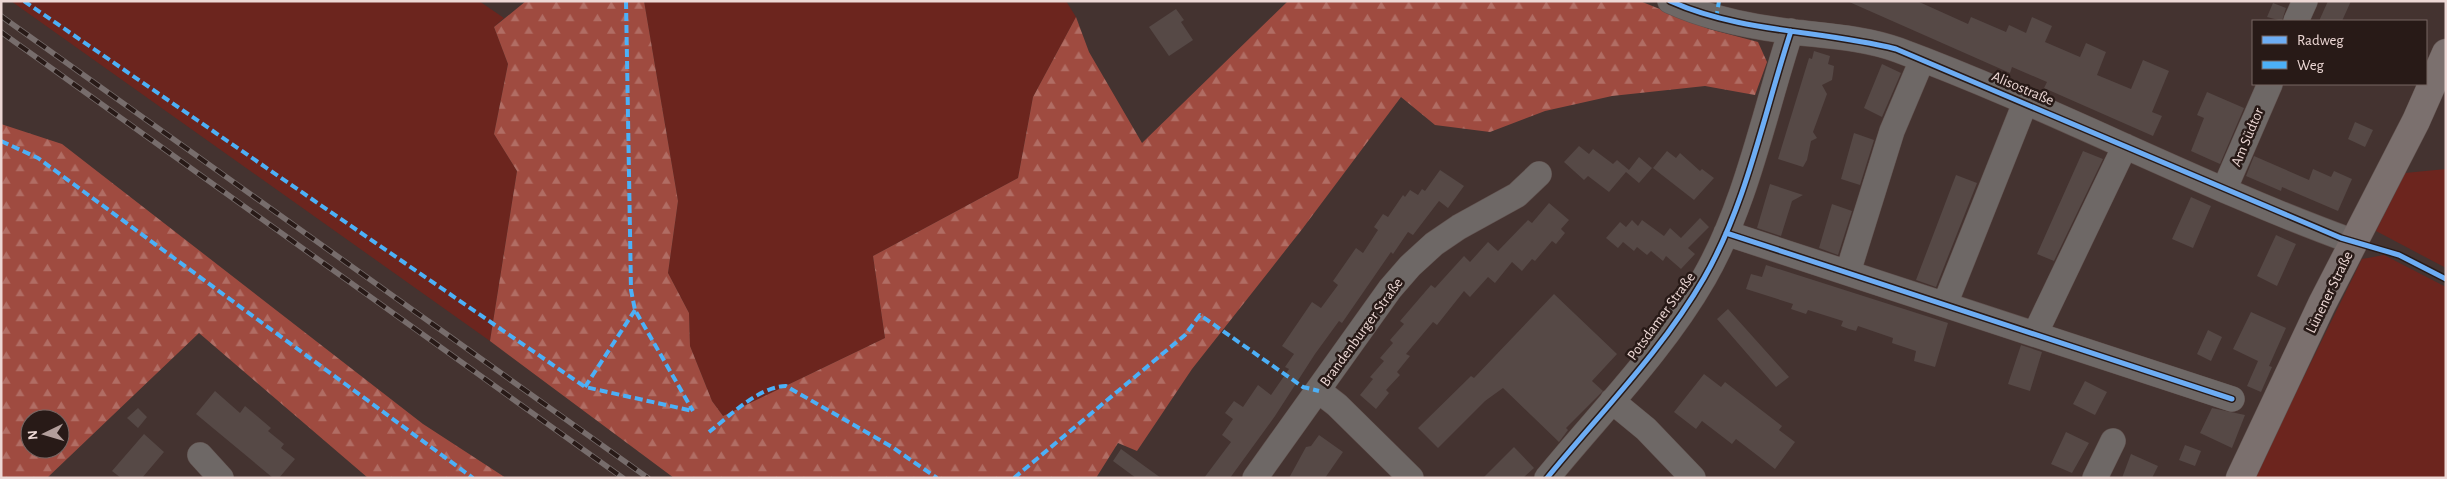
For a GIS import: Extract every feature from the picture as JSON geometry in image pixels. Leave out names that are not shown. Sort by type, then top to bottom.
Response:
[{"type":"main road","name":"Lünener Straße","points":[[2240,478],[2354,242],[2416,121],[2446,53]]},
{"type":"street","name":"Alisostraße","points":[[1670,1],[1716,19],[1868,42],[1896,49],[2224,190],[2354,242]]},
{"type":"street","points":[[2296,20],[2305,1]]},
{"type":"street","name":"Potsdamer Straße","points":[[1547,478],[1612,401],[1684,310],[1705,277],[1726,233],[1747,174],[1791,31]]},
{"type":"street","points":[[1848,272],[1892,131],[1922,60]]},
{"type":"street","name":"Am Südtor","points":[[2224,190],[2270,85]]},
{"type":"street","name":"Alisostraße","points":[[1945,304],[2025,103]]},
{"type":"street","points":[[2035,334],[2125,146]]},
{"type":"street","name":"Brandenburger Straße","points":[[1255,478],[1319,391],[1390,289],[1410,266],[1434,244],[1517,195],[1539,174]]},
{"type":"street","points":[[1726,233],[2232,399]]},
{"type":"street","points":[[1319,391],[1337,405],[1411,478]]},
{"type":"street","points":[[1612,401],[1646,429],[1693,478]]},
{"type":"street","points":[[2096,478],[2113,441]]},
{"type":"street","points":[[200,456],[221,478]]},
{"type":"shaded area","points":[[11,1],[479,1],[504,18],[494,27],[508,64],[494,134],[517,171],[490,341]]},
{"type":"shaded area","points":[[644,1],[1066,1],[1076,17],[1033,97],[1018,178],[873,256],[885,338],[723,416],[712,401],[690,346],[689,313],[668,273],[678,201]]},
{"type":"shaded area","points":[[2446,169],[2446,268],[2376,231],[2405,173]]},
{"type":"shaded area","points":[[2384,255],[2446,287],[2446,478],[2254,478],[2362,259]]},
{"type":"green space","points":[[526,1],[644,1],[678,201],[668,273],[689,313],[690,346],[712,401],[723,416],[885,338],[873,256],[1018,178],[1033,97],[1076,17],[1089,52],[1142,143],[1288,1],[1640,1],[1709,29],[1758,42],[1767,62],[1755,95],[1705,86],[1612,96],[1545,111],[1490,132],[1435,125],[1401,97],[1303,228],[1192,369],[1137,451],[1118,443],[1096,478],[674,478],[490,341],[517,171],[494,134],[508,64],[494,27]]},
{"type":"green space","points":[[1,124],[62,144],[423,424],[506,478],[368,478],[199,333],[70,456],[70,409],[20,409],[20,459],[67,459],[47,478],[1,478]]},
{"type":"building","points":[[1847,1],[1917,1],[1968,24],[1971,17],[2006,32],[2009,25],[2026,33],[2032,17],[2052,26],[2045,42],[2080,57],[2086,43],[2106,52],[2097,75],[2131,89],[2143,60],[2169,71],[2152,112],[2162,116],[2153,136],[2044,88],[2047,82],[2012,67],[2010,73]]},
{"type":"building","points":[[2328,1],[2351,1],[2342,20],[2319,20]]},
{"type":"building","points":[[2273,3],[2286,8],[2282,20],[2267,17]]},
{"type":"building","points":[[1176,9],[1184,20],[1181,22],[1193,40],[1169,56],[1149,27]]},
{"type":"building","points":[[1814,51],[1830,56],[1828,64],[1834,66],[1832,80],[1822,85],[1827,94],[1813,132],[1817,138],[1811,141],[1807,160],[1803,167],[1778,159],[1809,58],[1812,59]]},
{"type":"building","points":[[1882,64],[1901,73],[1882,117],[1864,108]]},
{"type":"building","points":[[2207,92],[2244,108],[2220,164],[2191,151],[2204,118],[2197,115]]},
{"type":"building","points":[[2355,122],[2373,130],[2365,147],[2348,139]]},
{"type":"building","points":[[1854,133],[1874,140],[1860,185],[1841,179]]},
{"type":"building","points":[[1579,146],[1589,154],[1593,149],[1613,164],[1617,160],[1629,170],[1639,157],[1652,168],[1639,183],[1626,172],[1609,192],[1588,176],[1584,180],[1564,162]]},
{"type":"building","points":[[1667,151],[1676,158],[1680,153],[1700,171],[1702,169],[1714,178],[1694,200],[1653,168]]},
{"type":"building","points":[[2083,151],[2103,159],[2054,261],[2037,254]]},
{"type":"building","points":[[2254,156],[2309,180],[2313,169],[2331,177],[2334,171],[2352,179],[2338,211],[2282,187],[2281,191],[2246,176]]},
{"type":"building","points":[[1440,170],[1464,186],[1448,208],[1439,201],[1413,235],[1408,232],[1393,254],[1391,252],[1342,323],[1339,321],[1315,354],[1275,416],[1230,478],[1204,478],[1231,442],[1222,435],[1233,419],[1225,413],[1234,401],[1243,407],[1258,385],[1271,395],[1289,369],[1285,367],[1294,354],[1282,346],[1312,302],[1321,308],[1338,285],[1333,281],[1356,248],[1363,253],[1378,230],[1374,227],[1383,214],[1388,217],[1403,195],[1405,197],[1410,190],[1418,195],[1422,189],[1425,191]]},
{"type":"building","points":[[1956,175],[1977,183],[1936,287],[1916,280]]},
{"type":"building","points":[[1770,184],[1803,195],[1792,201],[1781,236],[1757,228]]},
{"type":"building","points":[[2191,197],[2211,206],[2193,248],[2172,239]]},
{"type":"building","points":[[1549,203],[1569,220],[1561,229],[1565,233],[1556,244],[1552,241],[1535,261],[1532,259],[1522,271],[1512,262],[1495,283],[1488,277],[1470,297],[1464,291],[1437,325],[1433,322],[1406,354],[1410,356],[1397,372],[1400,375],[1386,390],[1389,393],[1376,409],[1360,395],[1373,379],[1370,377],[1384,361],[1380,358],[1393,343],[1390,340],[1404,324],[1400,321],[1431,285],[1435,288],[1464,256],[1470,262],[1488,242],[1498,251],[1528,220],[1532,223]]},
{"type":"building","points":[[1832,204],[1852,211],[1838,255],[1819,248]]},
{"type":"building","points":[[1700,218],[1709,227],[1688,248],[1695,254],[1681,269],[1666,256],[1663,261],[1651,251],[1647,255],[1637,247],[1634,251],[1623,242],[1618,248],[1606,238],[1620,222],[1626,227],[1632,220],[1638,226],[1642,220],[1664,236],[1670,228],[1681,238]]},
{"type":"building","points":[[2276,235],[2296,244],[2277,286],[2257,276]]},
{"type":"building","points":[[1766,265],[1948,323],[1935,367],[1914,361],[1916,351],[1892,343],[1893,338],[1858,326],[1856,331],[1849,329],[1841,326],[1843,321],[1808,310],[1806,314],[1791,309],[1793,304],[1746,289],[1751,274],[1762,277]]},
{"type":"building","points":[[1554,294],[1617,354],[1592,381],[1603,391],[1566,428],[1568,430],[1559,442],[1503,388],[1485,401],[1438,448],[1418,428],[1471,376],[1474,378]]},
{"type":"building","points":[[1728,309],[1789,377],[1776,387],[1717,319]]},
{"type":"building","points":[[2251,312],[2286,328],[2269,366],[2272,367],[2261,392],[2247,386],[2258,361],[2233,349]]},
{"type":"building","points":[[2208,330],[2222,337],[2211,361],[2197,354]]},
{"type":"building","points":[[2021,345],[2042,352],[2030,391],[2008,384]]},
{"type":"building","points":[[1704,374],[1721,387],[1725,382],[1782,426],[1779,430],[1795,442],[1775,469],[1736,439],[1732,444],[1702,421],[1696,429],[1674,412]]},
{"type":"building","points":[[2085,381],[2107,392],[2095,415],[2073,404]]},
{"type":"building","points":[[215,391],[240,413],[245,406],[271,428],[268,431],[284,444],[281,448],[295,459],[279,478],[273,478],[196,414]]},
{"type":"building","points":[[138,408],[147,417],[138,428],[127,418]]},
{"type":"building","points":[[2212,408],[2245,415],[2232,448],[2200,433]]},
{"type":"building","points":[[2066,432],[2089,443],[2072,473],[2051,464]]},
{"type":"building","points":[[144,434],[164,452],[142,478],[121,478],[112,471]]},
{"type":"building","points":[[1319,435],[1343,452],[1325,478],[1289,478],[1306,447],[1311,446]]},
{"type":"building","points":[[2185,445],[2201,451],[2195,466],[2179,460]]},
{"type":"building","points":[[1514,447],[1534,468],[1523,478],[1483,478]]},
{"type":"building","points":[[1121,449],[1161,478],[1136,478],[1113,461]]},
{"type":"building","points":[[2131,454],[2158,466],[2152,478],[2122,478]]},
{"type":"railway","points":[[1,16],[648,478]]},
{"type":"railway","points":[[1,32],[623,478]]},
{"type":"marked path","points":[[24,1],[585,387],[693,411]]},
{"type":"marked path","points":[[626,1],[631,290],[635,310],[693,411]]},
{"type":"marked path","points":[[1716,19],[1719,1]]},
{"type":"marked path","points":[[1,141],[38,158],[473,478]]},
{"type":"marked path","points":[[585,387],[635,310]]},
{"type":"marked path","points":[[1014,478],[1185,335],[1200,315],[1303,387],[1319,391]]},
{"type":"marked path","points":[[709,432],[745,403],[765,391],[786,386],[892,447],[937,478]]},
{"type":"cycle path","points":[[1670,1],[1697,11],[1753,25],[1896,49],[2341,238],[2399,255],[2446,279]]},
{"type":"cycle path","points":[[1547,478],[1650,356],[1704,278],[1719,249],[1743,189],[1791,31]]},
{"type":"cycle path","points":[[1726,233],[2232,399]]}]
